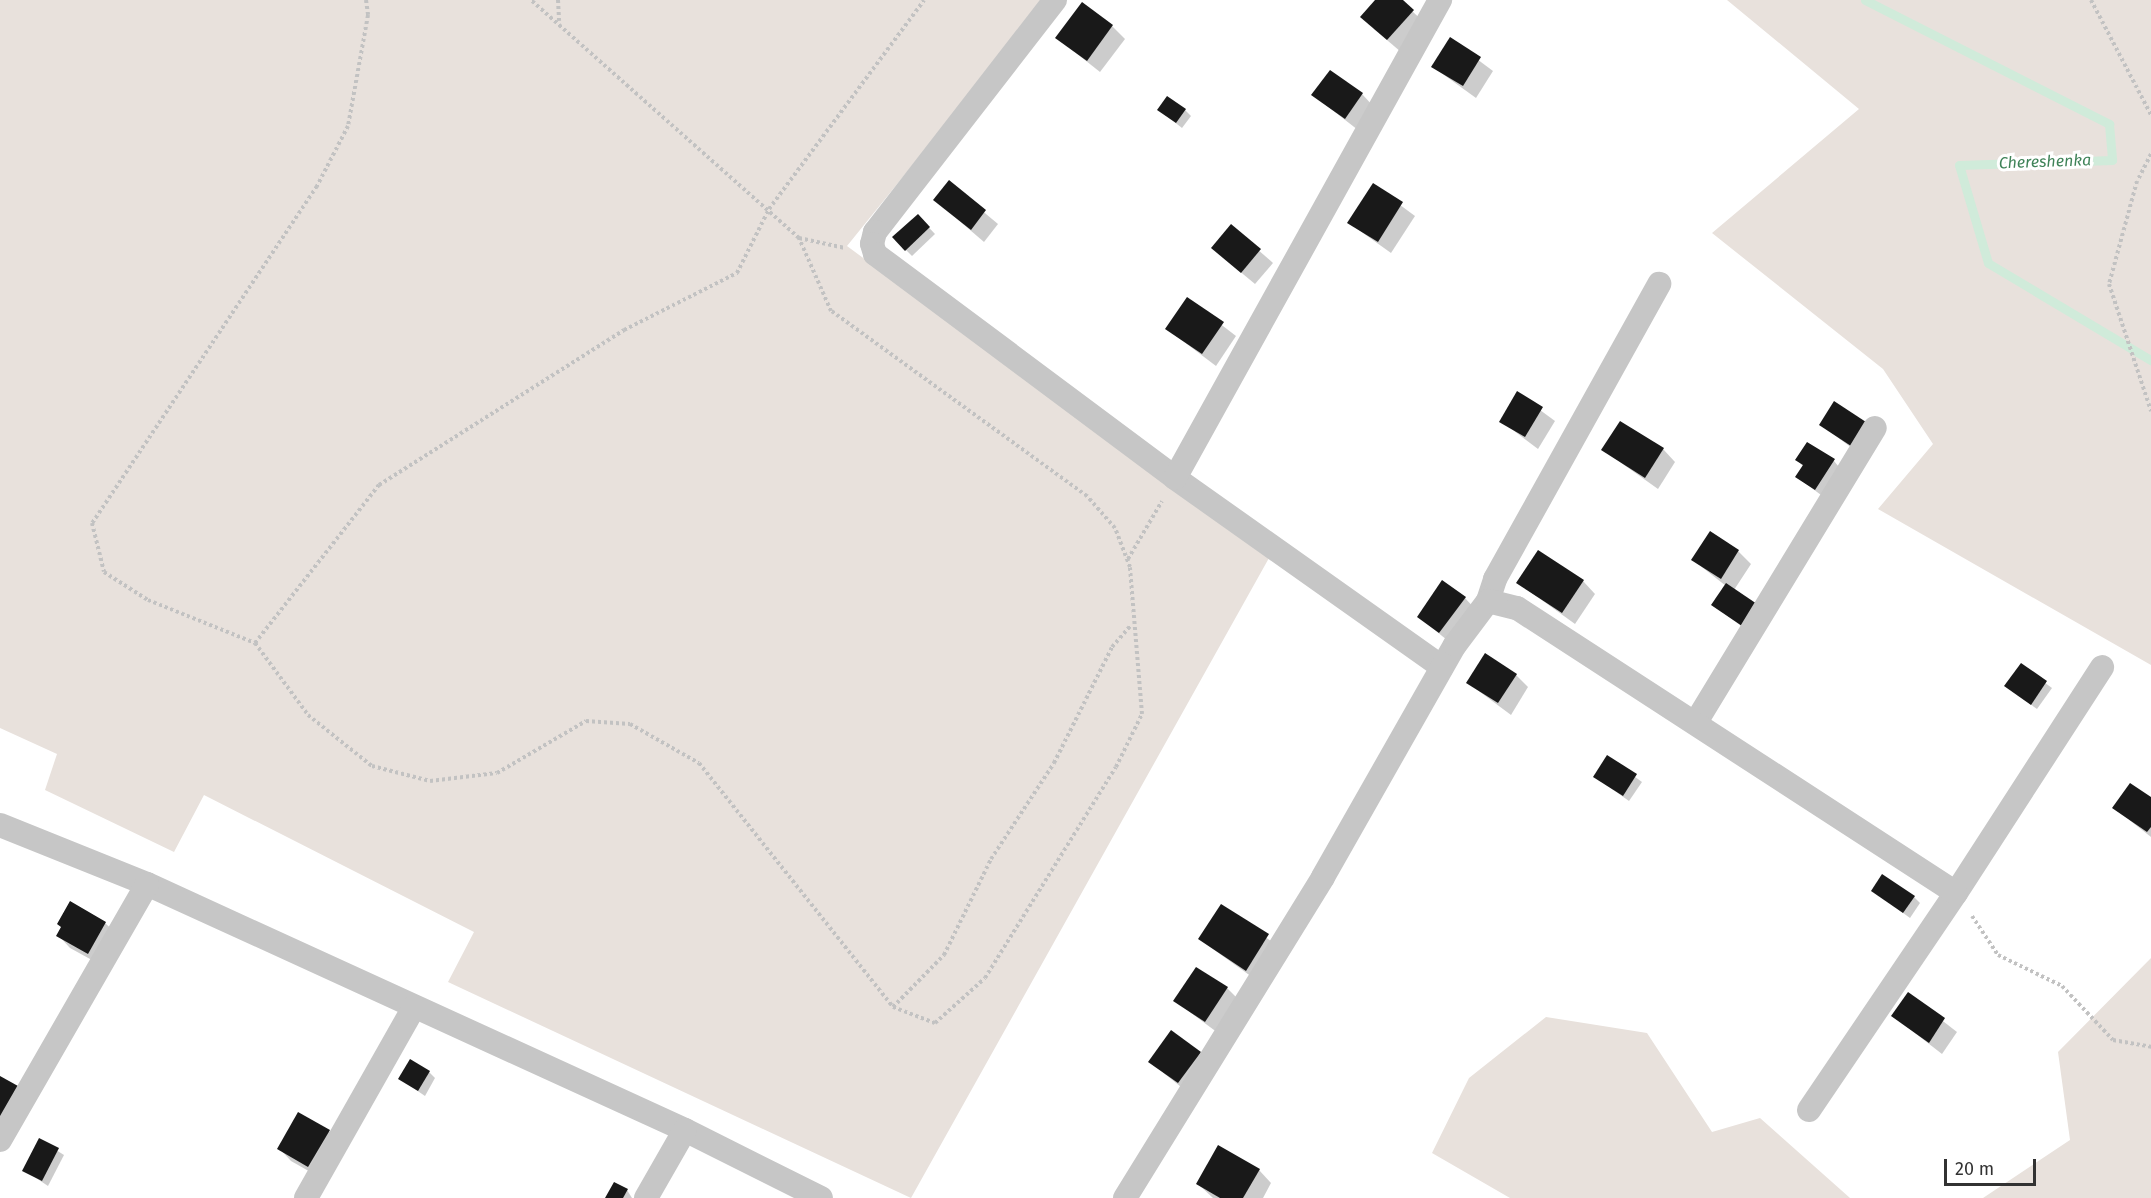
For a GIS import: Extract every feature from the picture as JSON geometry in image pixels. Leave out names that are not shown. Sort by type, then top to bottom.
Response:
[{"type":"street","points":[[1055,0],[875,232],[872,244],[875,254],[1175,478],[1442,667]]},
{"type":"street","points":[[1175,478],[1440,0]]},
{"type":"street","points":[[1125,1198],[1323,877],[1442,667],[1488,602],[1495,579],[1659,284]]},
{"type":"street","points":[[1696,722],[1875,428]]},
{"type":"street","points":[[1488,602],[1517,608],[1696,722],[1956,893]]},
{"type":"street","points":[[1809,1110],[1956,893],[2102,667]]},
{"type":"street","points":[[0,825],[147,884],[685,1130],[821,1198]]},
{"type":"street","points":[[0,1140],[147,884]]},
{"type":"street","points":[[306,1198],[414,1007]]},
{"type":"street","points":[[646,1198],[685,1130]]},
{"type":"path","points":[[366,0],[368,15],[348,126],[317,186],[92,523],[104,572],[148,600],[255,643],[309,715],[372,766],[430,781],[497,773],[586,720],[630,724],[699,763],[893,1007],[935,1023],[985,978],[1116,767],[1142,714],[1127,560],[1115,528],[1087,496],[831,311],[799,238],[559,22],[531,0]]},
{"type":"path","points":[[558,0],[559,22]]},
{"type":"path","points":[[255,643],[378,485],[624,330],[737,273],[769,209],[924,0]]},
{"type":"path","points":[[2091,0],[2151,115]]},
{"type":"path","points":[[2151,154],[2137,181],[2109,284],[2151,411]]},
{"type":"path","points":[[799,238],[875,254]]},
{"type":"path","points":[[1127,560],[1175,478]]},
{"type":"path","points":[[893,1007],[944,955],[991,859],[1054,763],[1112,647],[1132,624]]},
{"type":"path","points":[[1956,893],[1998,955],[2062,986],[2113,1040],[2151,1047]]},
{"type":"shaded area","points":[[0,0],[1046,0],[847,246],[1269,558],[911,1198],[448,982],[474,932],[204,795],[174,852],[45,790],[57,754],[0,728]]},
{"type":"shaded area","points":[[1727,0],[2151,0],[2151,665],[1878,509],[1933,444],[1883,369],[1712,233],[1859,109]]},
{"type":"shaded area","points":[[2151,958],[2151,1198],[1983,1198],[2070,1140],[2058,1052]]},
{"type":"shaded area","points":[[1546,1017],[1647,1033],[1712,1132],[1760,1118],[1850,1198],[1510,1198],[1432,1153],[1469,1078]]},
{"type":"building","points":[[1375,0],[1403,0],[1414,10],[1387,40],[1360,17]]},
{"type":"building","points":[[1082,2],[1113,25],[1087,61],[1055,38]]},
{"type":"building","points":[[1450,37],[1481,57],[1463,86],[1431,67]]},
{"type":"building","points":[[1330,70],[1363,93],[1345,119],[1311,95]]},
{"type":"building","points":[[1167,96],[1186,109],[1176,123],[1157,110]]},
{"type":"building","points":[[949,180],[986,210],[971,230],[933,200]]},
{"type":"building","points":[[1373,183],[1403,202],[1378,242],[1347,223]]},
{"type":"building","points":[[918,214],[930,227],[905,251],[892,237]]},
{"type":"building","points":[[1231,224],[1261,249],[1241,273],[1211,248]]},
{"type":"building","points":[[1187,297],[1224,322],[1202,354],[1165,329]]},
{"type":"building","points":[[1517,391],[1543,407],[1525,437],[1499,422]]},
{"type":"building","points":[[1834,401],[1866,422],[1851,446],[1819,425]]},
{"type":"building","points":[[1620,421],[1664,448],[1645,478],[1601,450]]},
{"type":"building","points":[[1807,442],[1835,459],[1815,490],[1795,477],[1803,465],[1795,460]]},
{"type":"building","points":[[1710,531],[1739,550],[1721,579],[1691,560]]},
{"type":"building","points":[[1538,550],[1584,580],[1562,613],[1516,583]]},
{"type":"building","points":[[1442,580],[1466,597],[1439,633],[1417,617]]},
{"type":"building","points":[[1726,583],[1757,604],[1742,626],[1711,605]]},
{"type":"building","points":[[1485,653],[1517,674],[1498,703],[1466,683]]},
{"type":"building","points":[[2021,663],[2047,681],[2031,705],[2004,686]]},
{"type":"building","points":[[1607,755],[1637,774],[1623,796],[1593,777]]},
{"type":"building","points":[[2130,783],[2151,797],[2151,827],[2147,832],[2112,808]]},
{"type":"building","points":[[1882,874],[1915,896],[1903,913],[1871,891]]},
{"type":"building","points":[[70,901],[106,922],[88,954],[56,936],[61,927],[57,924]]},
{"type":"building","points":[[1221,904],[1269,934],[1246,971],[1198,939]]},
{"type":"building","points":[[1196,967],[1228,987],[1205,1022],[1173,1001]]},
{"type":"building","points":[[1908,992],[1945,1018],[1929,1043],[1891,1016]]},
{"type":"building","points":[[1171,1030],[1201,1052],[1178,1083],[1148,1062]]},
{"type":"building","points":[[410,1059],[430,1071],[418,1091],[398,1079]]},
{"type":"building","points":[[0,1076],[18,1086],[0,1118]]},
{"type":"building","points":[[298,1112],[330,1130],[308,1167],[277,1149]]},
{"type":"building","points":[[39,1138],[59,1148],[42,1181],[22,1171]]},
{"type":"building","points":[[1218,1145],[1260,1169],[1243,1198],[1220,1198],[1196,1184]]},
{"type":"building","points":[[614,1182],[628,1189],[623,1198],[605,1198]]},
{"type":"waterway","name":"Chereshenka","points":[[1865,0],[2109,124],[2112,160],[1959,165],[1988,263],[2151,360]]}]
